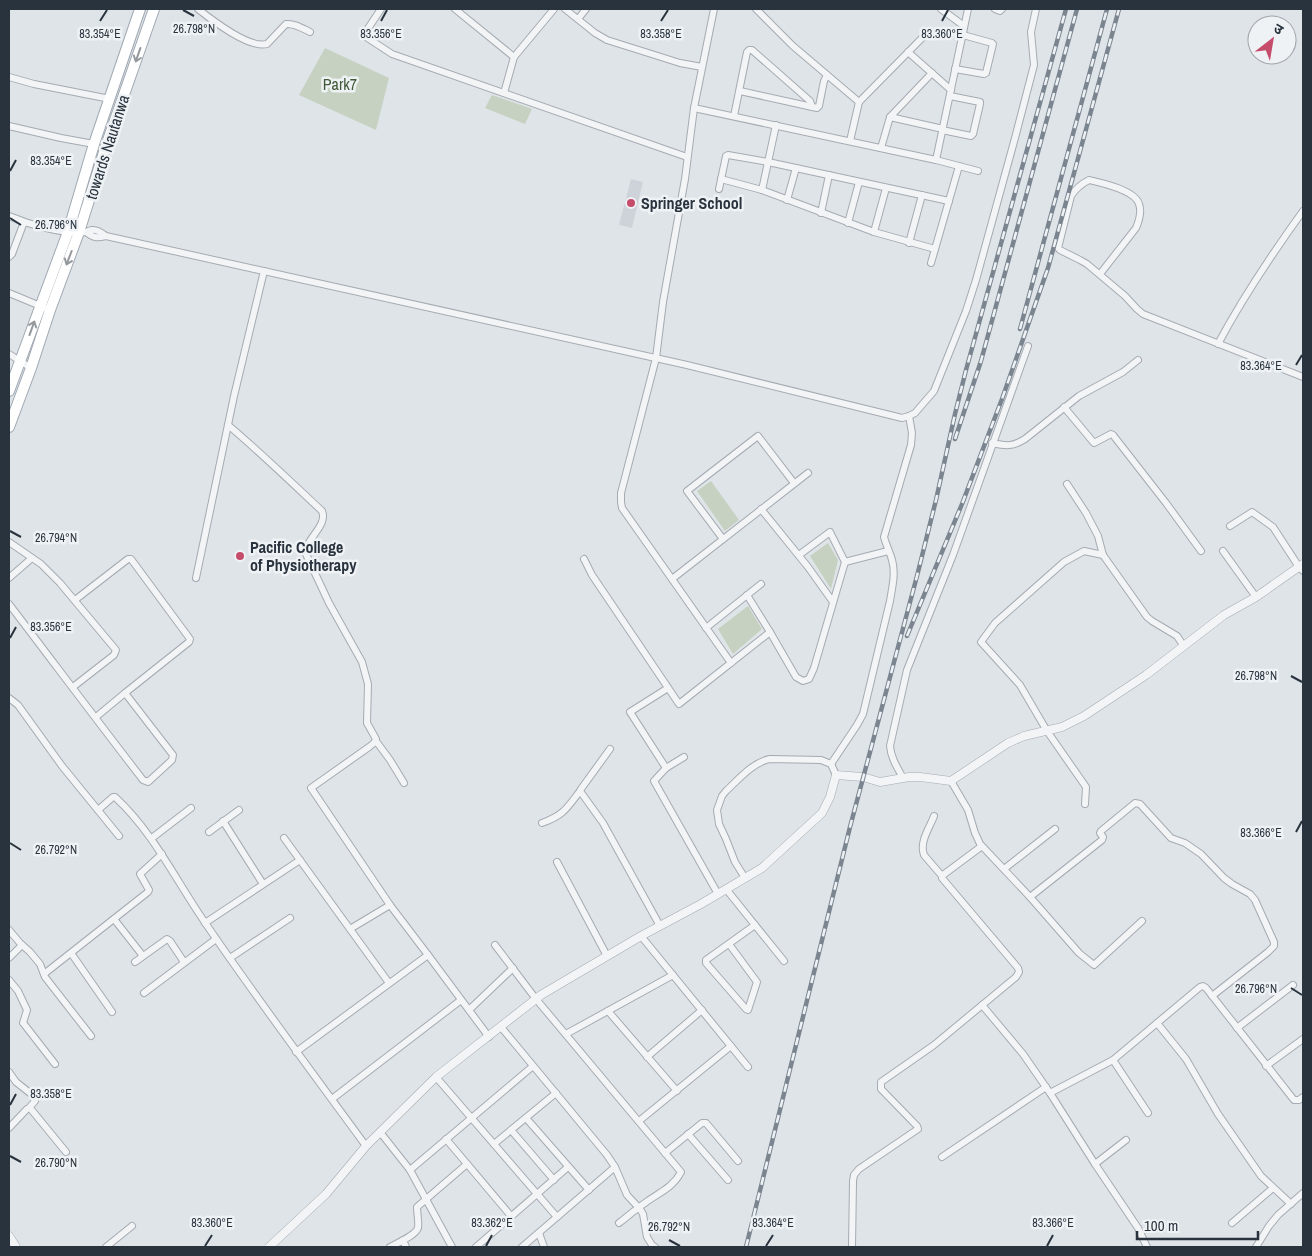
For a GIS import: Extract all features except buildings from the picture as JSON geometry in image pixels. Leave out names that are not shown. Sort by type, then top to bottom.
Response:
[{"type":"main road","points":[[9,390],[20,361],[45,308],[94,144],[140,9]]},
{"type":"main road","name":"towards Nautanwa","points":[[9,426],[31,368],[45,308],[82,232],[106,146],[154,9]]},
{"type":"street","points":[[198,9],[243,40],[253,44],[263,46],[267,44],[286,24],[292,24],[310,32]]},
{"type":"street","points":[[381,9],[365,32],[366,37],[392,54],[688,157]]},
{"type":"street","points":[[455,9],[514,57]]},
{"type":"street","points":[[504,93],[514,57],[554,9]]},
{"type":"street","points":[[565,9],[607,40],[680,63],[702,67]]},
{"type":"street","points":[[578,19],[586,9]]},
{"type":"street","points":[[714,9],[694,108],[685,179],[663,302],[656,358],[627,468],[621,493],[621,502],[622,508],[731,663]]},
{"type":"street","points":[[756,9],[793,46],[859,102]]},
{"type":"street","points":[[940,9],[964,26]]},
{"type":"street","points":[[936,160],[968,9]]},
{"type":"street","points":[[995,9],[1000,11],[1002,9]]},
{"type":"street","points":[[9,216],[24,222],[68,232],[82,232],[93,229],[100,231],[106,236],[656,358],[902,418],[909,416],[919,409],[934,391],[976,280],[1034,65],[1031,32],[1036,9]]},
{"type":"street","points":[[850,141],[859,102],[925,35]]},
{"type":"street","points":[[956,68],[986,73],[993,44],[963,35]]},
{"type":"street","points":[[734,116],[747,52],[750,50],[810,101],[812,107]]},
{"type":"street","points":[[890,116],[942,130],[971,136],[973,134],[980,102],[950,93],[932,73],[908,52]]},
{"type":"street","points":[[881,148],[890,116],[932,73]]},
{"type":"street","points":[[740,91],[817,108],[827,75]]},
{"type":"street","points":[[9,77],[34,84],[110,99]]},
{"type":"street","points":[[694,108],[936,160],[978,171]]},
{"type":"street","points":[[762,190],[776,125]]},
{"type":"street","points":[[9,126],[94,144]]},
{"type":"street","points":[[719,189],[727,155],[949,201]]},
{"type":"street","points":[[931,263],[959,166]]},
{"type":"street","points":[[788,200],[796,168]]},
{"type":"street","points":[[821,213],[829,175]]},
{"type":"street","points":[[721,179],[762,190],[874,232],[935,249]]},
{"type":"street","points":[[1100,274],[1136,228],[1139,220],[1139,204],[1126,191],[1089,180],[1081,184],[1071,196],[1058,248],[1062,252],[1080,260],[1100,274],[1143,314],[1303,377]]},
{"type":"street","points":[[848,223],[859,182]]},
{"type":"street","points":[[874,232],[886,188]]},
{"type":"street","points":[[909,243],[922,195]]},
{"type":"street","points":[[1218,344],[1233,316],[1303,211]]},
{"type":"street","points":[[9,257],[12,254],[24,222]]},
{"type":"street","points":[[196,578],[228,425],[264,270]]},
{"type":"street","points":[[9,293],[45,308]]},
{"type":"street","points":[[903,778],[894,762],[890,746],[906,670],[953,555],[1028,346]]},
{"type":"street","points":[[9,354],[31,368]]},
{"type":"street","points":[[992,443],[1003,446],[1016,444],[1025,439],[1079,396],[1123,372],[1138,360]]},
{"type":"street","points":[[1064,407],[1094,443],[1110,434],[1113,435],[1201,551]]},
{"type":"street","points":[[831,764],[863,714],[893,584],[894,569],[885,544],[885,532],[911,445],[912,433],[909,416]]},
{"type":"street","points":[[228,425],[259,451],[324,515],[323,520],[306,546],[305,552],[329,604],[362,662],[368,684],[367,721],[376,741],[404,783]]},
{"type":"street","points":[[723,539],[687,491],[758,436],[794,483]]},
{"type":"street","points":[[672,579],[808,473]]},
{"type":"street","points":[[1067,484],[1098,536],[1103,555],[1147,617],[1176,636],[1184,645]]},
{"type":"street","points":[[761,509],[833,602]]},
{"type":"street","points":[[836,775],[863,777],[880,782],[920,777],[951,781],[1008,742],[1062,727],[1084,716],[1146,675],[1224,615],[1302,568],[1273,527],[1252,512],[1230,526]]},
{"type":"street","points":[[748,595],[796,676],[803,681],[809,678],[814,668],[845,562],[830,532],[798,555]]},
{"type":"street","points":[[9,542],[41,564],[60,583],[116,650],[116,652],[73,687]]},
{"type":"street","points":[[845,562],[888,551]]},
{"type":"street","points":[[1085,804],[1086,787],[1047,730],[1020,684],[981,642],[995,623],[1064,562],[1086,551],[1103,555]]},
{"type":"street","points":[[1223,551],[1256,597]]},
{"type":"street","points":[[9,578],[32,558]]},
{"type":"street","points":[[75,600],[128,559],[131,559],[190,639],[189,642],[96,717]]},
{"type":"street","points":[[584,559],[592,575],[678,704],[681,704],[770,632]]},
{"type":"street","points":[[706,628],[761,584]]},
{"type":"street","points":[[9,604],[143,780],[148,782],[172,760],[173,755],[125,693]]},
{"type":"street","points":[[666,768],[630,712],[668,688]]},
{"type":"street","points":[[9,698],[18,705],[55,756],[119,836]]},
{"type":"street","points":[[376,741],[311,788],[390,905],[489,1037]]},
{"type":"street","points":[[542,823],[562,814],[610,749]]},
{"type":"street","points":[[684,757],[666,768],[654,781],[718,894]]},
{"type":"street","points":[[269,1247],[326,1194],[366,1146],[436,1078],[541,995],[607,956],[718,894],[762,868],[822,813],[830,797],[836,775],[831,764],[821,760],[764,760],[757,764],[722,796],[718,810],[719,824],[735,862],[745,878]]},
{"type":"street","points":[[951,781],[968,810],[981,846],[1030,897],[1078,953],[1094,965],[1142,921]]},
{"type":"street","points":[[580,791],[602,823],[660,926]]},
{"type":"street","points":[[98,810],[113,797],[116,797],[152,838],[216,939],[296,1052],[366,1146]]},
{"type":"street","points":[[1030,897],[1102,840],[1101,831],[1135,803],[1140,804],[1171,838],[1185,843],[1201,854],[1224,878],[1250,894],[1255,900],[1274,942],[1274,946],[1268,952],[1212,996]]},
{"type":"street","points":[[152,838],[191,808]]},
{"type":"street","points":[[209,832],[239,810]]},
{"type":"street","points":[[852,1247],[854,1175],[859,1169],[918,1129],[881,1088],[881,1082],[934,1045],[1016,977],[1018,972],[1018,968],[924,855],[922,851],[923,842],[934,816]]},
{"type":"street","points":[[223,821],[263,884]]},
{"type":"street","points":[[1004,869],[1055,829]]},
{"type":"street","points":[[284,838],[388,983]]},
{"type":"street","points":[[942,876],[981,846]]},
{"type":"street","points":[[44,974],[148,892],[149,890],[140,874],[162,854]]},
{"type":"street","points":[[205,923],[300,860]]},
{"type":"street","points":[[557,862],[607,956]]},
{"type":"street","points":[[726,889],[784,961]]},
{"type":"street","points":[[350,929],[390,905]]},
{"type":"street","points":[[230,958],[290,918]]},
{"type":"street","points":[[114,919],[143,956]]},
{"type":"street","points":[[728,944],[756,982],[748,1010],[706,963],[706,960],[728,944],[755,925]]},
{"type":"street","points":[[9,930],[40,964],[47,980],[91,1036]]},
{"type":"street","points":[[642,936],[748,1067]]},
{"type":"street","points":[[134,962],[168,939],[184,962]]},
{"type":"street","points":[[144,993],[216,939]]},
{"type":"street","points":[[9,958],[22,945]]},
{"type":"street","points":[[495,945],[536,999],[681,1172],[664,1192],[638,1207],[619,1223]]},
{"type":"street","points":[[71,953],[112,1012]]},
{"type":"street","points":[[296,1052],[428,955]]},
{"type":"street","points":[[468,1010],[513,968]]},
{"type":"street","points":[[566,1034],[673,975]]},
{"type":"street","points":[[9,980],[18,991],[27,1010],[23,1023],[55,1064]]},
{"type":"street","points":[[1237,1028],[1293,985]]},
{"type":"street","points":[[942,1157],[1048,1090],[1113,1060],[1203,986],[1294,1100],[1303,1098]]},
{"type":"street","points":[[332,1099],[461,1000]]},
{"type":"street","points":[[982,1005],[1023,1054],[1048,1090],[1138,1228],[1147,1247]]},
{"type":"street","points":[[647,1057],[702,1010]]},
{"type":"street","points":[[608,1011],[677,1091]]},
{"type":"street","points":[[1157,1023],[1186,1059],[1218,1114],[1261,1176],[1291,1204]]},
{"type":"street","points":[[501,1027],[607,1155],[615,1167],[627,1195],[638,1207],[645,1219],[647,1237],[655,1247]]},
{"type":"street","points":[[1266,1066],[1303,1039]]},
{"type":"street","points":[[640,1122],[731,1046]]},
{"type":"street","points":[[1113,1060],[1148,1113]]},
{"type":"street","points":[[410,1170],[533,1066]]},
{"type":"street","points":[[9,1072],[16,1082],[35,1097],[35,1101],[9,1128]]},
{"type":"street","points":[[436,1078],[557,1217]]},
{"type":"street","points":[[494,1144],[556,1093]]},
{"type":"street","points":[[29,1108],[31,1108],[66,1152]]},
{"type":"street","points":[[526,1118],[589,1190]]},
{"type":"street","points":[[665,1153],[702,1123],[706,1123],[738,1161]]},
{"type":"street","points":[[511,1130],[554,1180]]},
{"type":"street","points":[[380,1132],[410,1170],[452,1247]]},
{"type":"street","points":[[688,1134],[728,1180]]},
{"type":"street","points":[[446,1139],[511,1216]]},
{"type":"street","points":[[1095,1164],[1126,1140]]},
{"type":"street","points":[[390,1247],[416,1232],[418,1228],[417,1210],[419,1206],[467,1164]]},
{"type":"street","points":[[476,1247],[568,1167]]},
{"type":"street","points":[[522,1247],[615,1167]]},
{"type":"street","points":[[1232,1222],[1273,1188]]},
{"type":"street","points":[[1256,1247],[1278,1215],[1303,1193]]},
{"type":"street","points":[[106,1247],[132,1226]]},
{"type":"street","points":[[539,1233],[544,1247]]},
{"type":"street","points":[[9,1236],[16,1247]]},
{"type":"street","points":[[403,1240],[406,1247]]},
{"type":"shaded area","name":"Springer School","points":[[631,179],[643,182],[632,228],[619,225]]},
{"type":"green space","name":"Park7","points":[[325,48],[389,78],[376,130],[299,95]]},
{"type":"green space","points":[[492,95],[532,109],[525,124],[485,108]]},
{"type":"green space","points":[[711,481],[739,520],[725,531],[697,491]]},
{"type":"green space","points":[[828,543],[838,560],[831,589],[810,556]]},
{"type":"green space","points":[[748,606],[762,629],[733,654],[718,629]]},
{"type":"railway","points":[[746,1247],[850,827],[917,576],[966,370],[1066,9]]},
{"type":"railway","points":[[955,439],[981,361],[1077,9]]},
{"type":"railway","points":[[1020,329],[1107,9]]},
{"type":"railway","points":[[907,636],[962,504],[1002,399],[1048,268],[1119,9]]},
{"type":"place","name":"Springer School","points":[[631,203]]},
{"type":"place","name":"Pacific College of Physiotherapy","points":[[240,556]]}]
